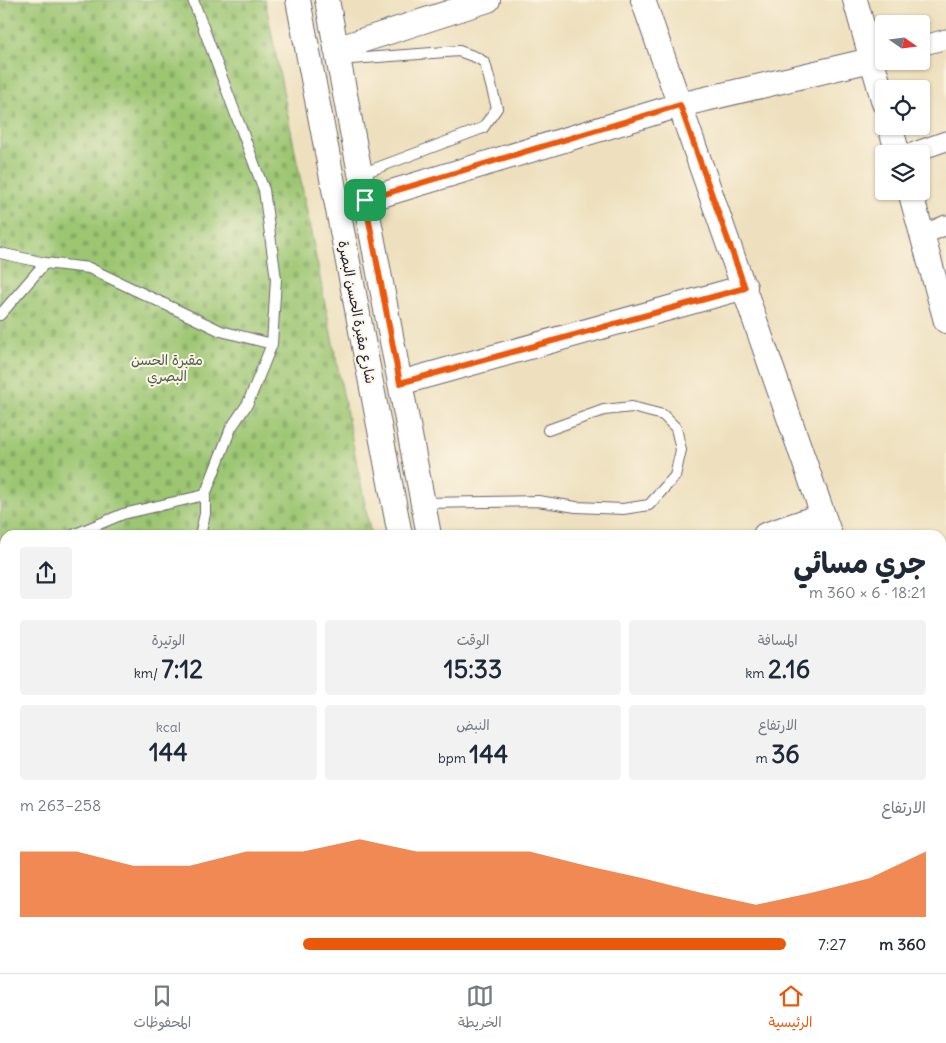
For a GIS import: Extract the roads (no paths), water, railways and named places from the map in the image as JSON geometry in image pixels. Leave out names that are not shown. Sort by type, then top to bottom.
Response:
[{"type":"street","name":"شارع مقبرة الحسن البصرة","points":[[298,0],[399,530]]},
{"type":"street","name":"شارع مقبرة الحسن البصرة","points":[[327,0],[428,530]]},
{"type":"street","points":[[337,54],[488,0]]},
{"type":"street","points":[[643,0],[745,288],[826,525],[796,530]]},
{"type":"street","points":[[855,0],[875,51]]},
{"type":"street","points":[[930,43],[946,39]]},
{"type":"street","points":[[365,200],[680,105],[875,60]]},
{"type":"street","points":[[930,146],[946,141]]},
{"type":"street","points":[[912,200],[946,321]]},
{"type":"street","points":[[922,235],[946,225]]},
{"type":"street","points":[[400,383],[745,288]]},
{"type":"street","points":[[393,502],[422,499]]},
{"type":"lane","points":[[193,0],[264,190],[276,279],[272,344],[248,403],[231,428],[206,495],[206,514],[201,530]]},
{"type":"lane","points":[[337,54],[459,51],[478,58],[485,63],[497,108],[483,128],[360,174]]},
{"type":"lane","points":[[0,253],[45,263],[89,268],[222,331],[272,344]]},
{"type":"lane","points":[[0,315],[45,263]]},
{"type":"lane","points":[[422,499],[538,501],[576,507],[623,509],[649,505],[676,476],[680,450],[678,436],[676,428],[663,415],[632,407],[604,410],[548,430]]},
{"type":"lane","points":[[85,530],[123,514],[206,495]]},
{"type":"park label","name":"مقبرة الحسن البصري","points":[[167,368]]}]
